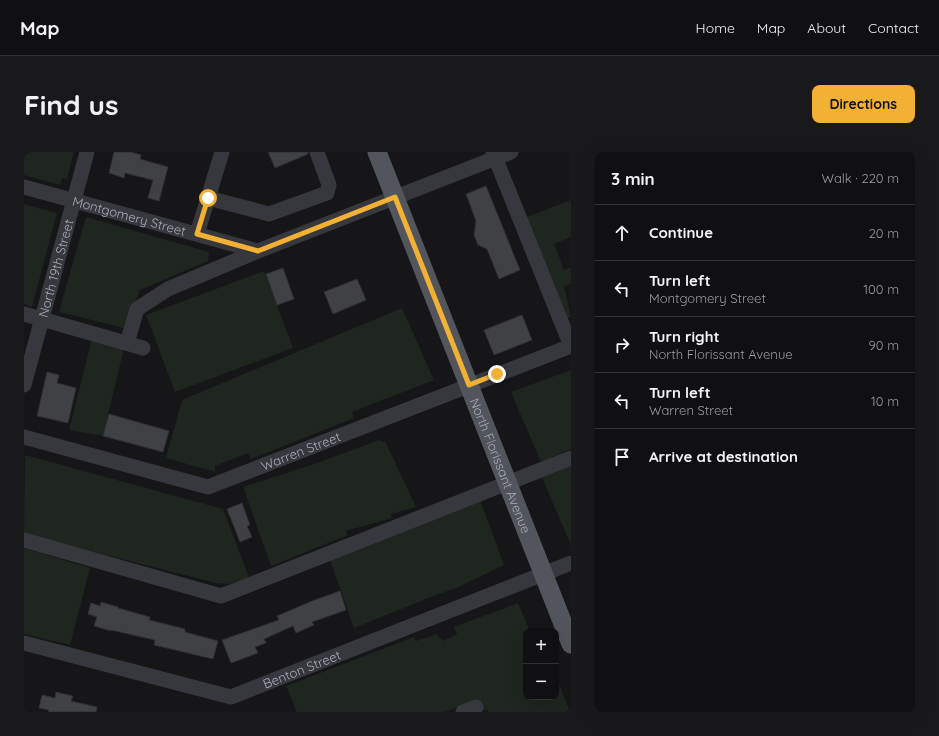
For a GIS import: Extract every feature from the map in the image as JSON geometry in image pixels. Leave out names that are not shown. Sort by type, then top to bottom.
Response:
[{"type":"main road","name":"North Florissant Avenue","points":[[378,152],[571,644]]},
{"type":"street","name":"North 19th Street","points":[[24,385],[87,152]]},
{"type":"street","points":[[197,234],[222,152]]},
{"type":"street","points":[[127,343],[137,309],[168,289],[258,251],[395,197],[494,155],[511,152]]},
{"type":"street","points":[[208,198],[269,214],[327,193],[329,185],[322,153]]},
{"type":"street","points":[[494,155],[571,346]]},
{"type":"street","name":"Montgomery Street","points":[[24,187],[258,251]]},
{"type":"street","points":[[24,314],[143,348]]},
{"type":"street","name":"Warren Street","points":[[24,437],[208,487],[571,346]]},
{"type":"street","points":[[24,540],[221,596],[571,458]]},
{"type":"street","name":"Benton Street","points":[[24,643],[231,697],[571,563]]},
{"type":"shaded area","points":[[24,152],[74,152],[67,179],[62,178],[60,185],[24,175]]},
{"type":"shaded area","points":[[571,200],[571,237],[554,244],[564,270],[571,267],[571,284],[564,286],[571,317],[561,317],[527,217]]},
{"type":"shaded area","points":[[24,204],[57,213],[32,307],[24,304]]},
{"type":"shaded area","points":[[86,217],[209,252],[208,261],[140,290],[124,328],[59,312]]},
{"type":"shaded area","points":[[264,271],[293,348],[175,392],[146,315]]},
{"type":"shaded area","points":[[402,308],[434,380],[352,412],[354,418],[251,459],[248,453],[215,466],[215,472],[166,458],[182,400]]},
{"type":"shaded area","points":[[92,339],[124,348],[103,436],[69,430]]},
{"type":"shaded area","points":[[571,370],[571,449],[541,462],[511,392]]},
{"type":"shaded area","points":[[379,440],[386,443],[416,507],[391,514],[392,518],[346,531],[348,535],[271,566],[243,487],[320,462]]},
{"type":"shaded area","points":[[25,455],[223,509],[249,577],[230,584],[216,583],[24,534]]},
{"type":"shaded area","points":[[571,463],[571,542],[570,543],[541,475]]},
{"type":"shaded area","points":[[479,497],[504,565],[456,588],[354,628],[329,557]]},
{"type":"shaded area","points":[[24,548],[90,568],[70,645],[24,634]]},
{"type":"shaded area","points":[[518,603],[529,628],[523,628],[523,700],[559,700],[559,684],[570,712],[488,712],[487,710],[481,711],[471,703],[444,712],[297,712],[286,686],[414,637],[416,641],[437,634],[443,641],[457,634],[454,627]]},
{"type":"building","points":[[114,152],[131,152],[141,155],[140,159],[168,167],[159,201],[148,198],[153,180],[125,173],[124,178],[109,173]]},
{"type":"building","points":[[268,152],[308,152],[308,154],[275,168]]},
{"type":"building","points":[[486,186],[520,270],[499,279],[487,249],[478,245],[474,235],[476,221],[466,194]]},
{"type":"building","points":[[283,268],[294,299],[277,305],[266,274]]},
{"type":"building","points":[[357,279],[366,300],[333,314],[324,292]]},
{"type":"building","points":[[522,315],[532,340],[494,355],[484,330]]},
{"type":"building","points":[[47,372],[59,375],[57,383],[76,388],[68,423],[37,416]]},
{"type":"building","points":[[109,414],[169,431],[163,452],[103,436]]},
{"type":"building","points":[[242,503],[250,525],[247,526],[252,537],[240,542],[227,509]]},
{"type":"building","points":[[340,591],[346,610],[312,622],[314,625],[296,633],[293,626],[264,639],[266,643],[255,647],[258,653],[231,663],[222,640],[279,620],[277,616]]},
{"type":"building","points":[[101,602],[150,617],[149,620],[185,629],[185,632],[218,641],[213,659],[154,645],[155,640],[94,626],[97,617],[88,614],[91,603],[100,606]]},
{"type":"building","points":[[56,692],[73,696],[71,701],[97,707],[96,712],[48,712],[49,710],[39,708],[42,695],[55,698]]},
{"type":"route","points":[[208,198],[197,234],[258,251],[395,197],[469,385],[497,374]]}]
